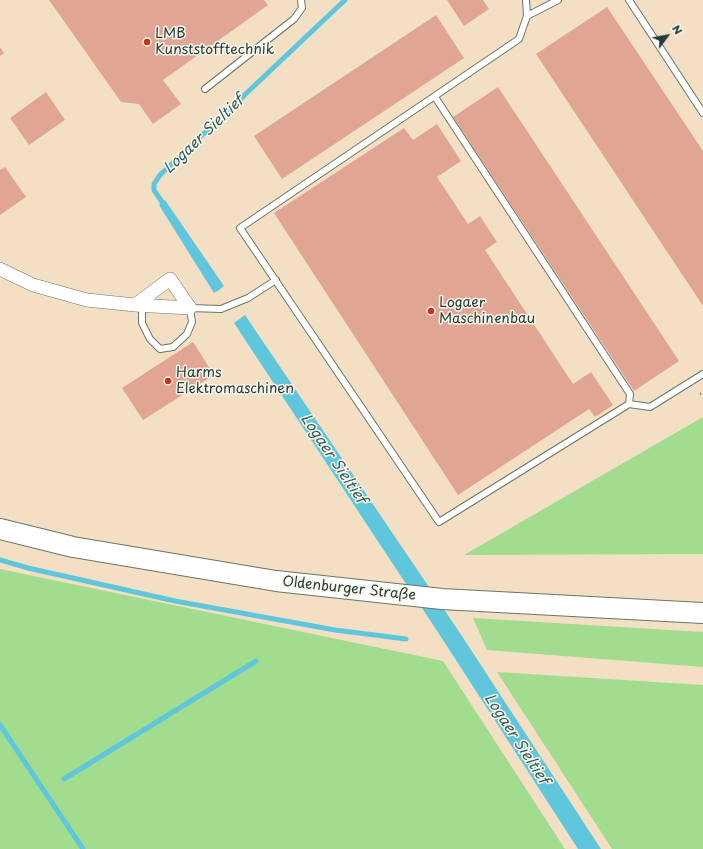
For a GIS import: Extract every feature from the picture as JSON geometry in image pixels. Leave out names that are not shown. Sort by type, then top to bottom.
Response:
[{"type":"main road","name":"Oldenburger Straße","points":[[0,529],[74,547],[276,581],[442,599],[703,613]]},
{"type":"street","points":[[0,269],[33,285],[87,300],[190,308]]},
{"type":"street","points":[[139,305],[170,279],[190,308]]},
{"type":"lane","points":[[205,89],[294,19],[302,8],[301,0]]},
{"type":"lane","points":[[526,0],[527,16],[519,39],[240,228],[439,522],[629,404],[650,407],[703,374]]},
{"type":"lane","points":[[527,16],[558,0]]},
{"type":"lane","points":[[629,0],[703,113]]},
{"type":"lane","points":[[434,97],[630,394],[629,404]]},
{"type":"lane","points":[[139,305],[142,323],[150,339],[160,349],[173,347],[187,334],[192,322],[190,308],[221,309],[248,298],[276,280]]},
{"type":"green space","points":[[703,417],[703,554],[464,555]]},
{"type":"green space","points":[[0,569],[443,661],[565,849],[0,849]]},
{"type":"green space","points":[[473,618],[703,632],[703,667],[487,650]]},
{"type":"green space","points":[[497,672],[703,685],[703,849],[612,849]]},
{"type":"water","points":[[165,200],[224,286],[214,293],[159,205]]},
{"type":"water","points":[[245,315],[458,630],[601,849],[578,849],[443,640],[234,323]]},
{"type":"building","name":"LMB Kunststofftechnik","points":[[49,0],[264,0],[268,5],[163,80],[181,104],[153,124],[139,104],[121,102]]},
{"type":"building","points":[[447,0],[483,0],[489,9],[464,26]]},
{"type":"building","points":[[607,7],[703,151],[703,306],[536,54]]},
{"type":"building","points":[[436,15],[464,58],[282,179],[254,136]]},
{"type":"building","points":[[0,47],[4,53],[0,56]]},
{"type":"building","points":[[498,87],[679,361],[634,391],[453,117]]},
{"type":"building","points":[[46,92],[65,120],[29,145],[10,118]]},
{"type":"building","name":"Logaer Maschinenbau","points":[[437,124],[461,161],[437,177],[468,224],[480,216],[497,242],[485,250],[573,384],[591,372],[613,405],[595,417],[589,409],[458,495],[274,213],[404,128],[413,140]]},
{"type":"building","points":[[5,167],[26,197],[0,215],[0,170]]},
{"type":"building","name":"Harms Elektromaschinen","points":[[193,342],[214,375],[143,420],[122,388]]},
{"type":"waterway","name":"Logaer Sieltief","points":[[162,202],[154,190],[154,184],[160,175],[345,0]]},
{"type":"waterway","points":[[0,560],[28,568],[175,601],[335,630],[406,639]]},
{"type":"waterway","points":[[64,779],[256,661]]},
{"type":"waterway","points":[[0,725],[83,849]]},
{"type":"place","name":"LMB Kunststofftechnik","points":[[147,42]]},
{"type":"place","name":"Logaer Maschinenbau","points":[[431,311]]},
{"type":"place","name":"Harms Elektromaschinen","points":[[168,381]]}]
